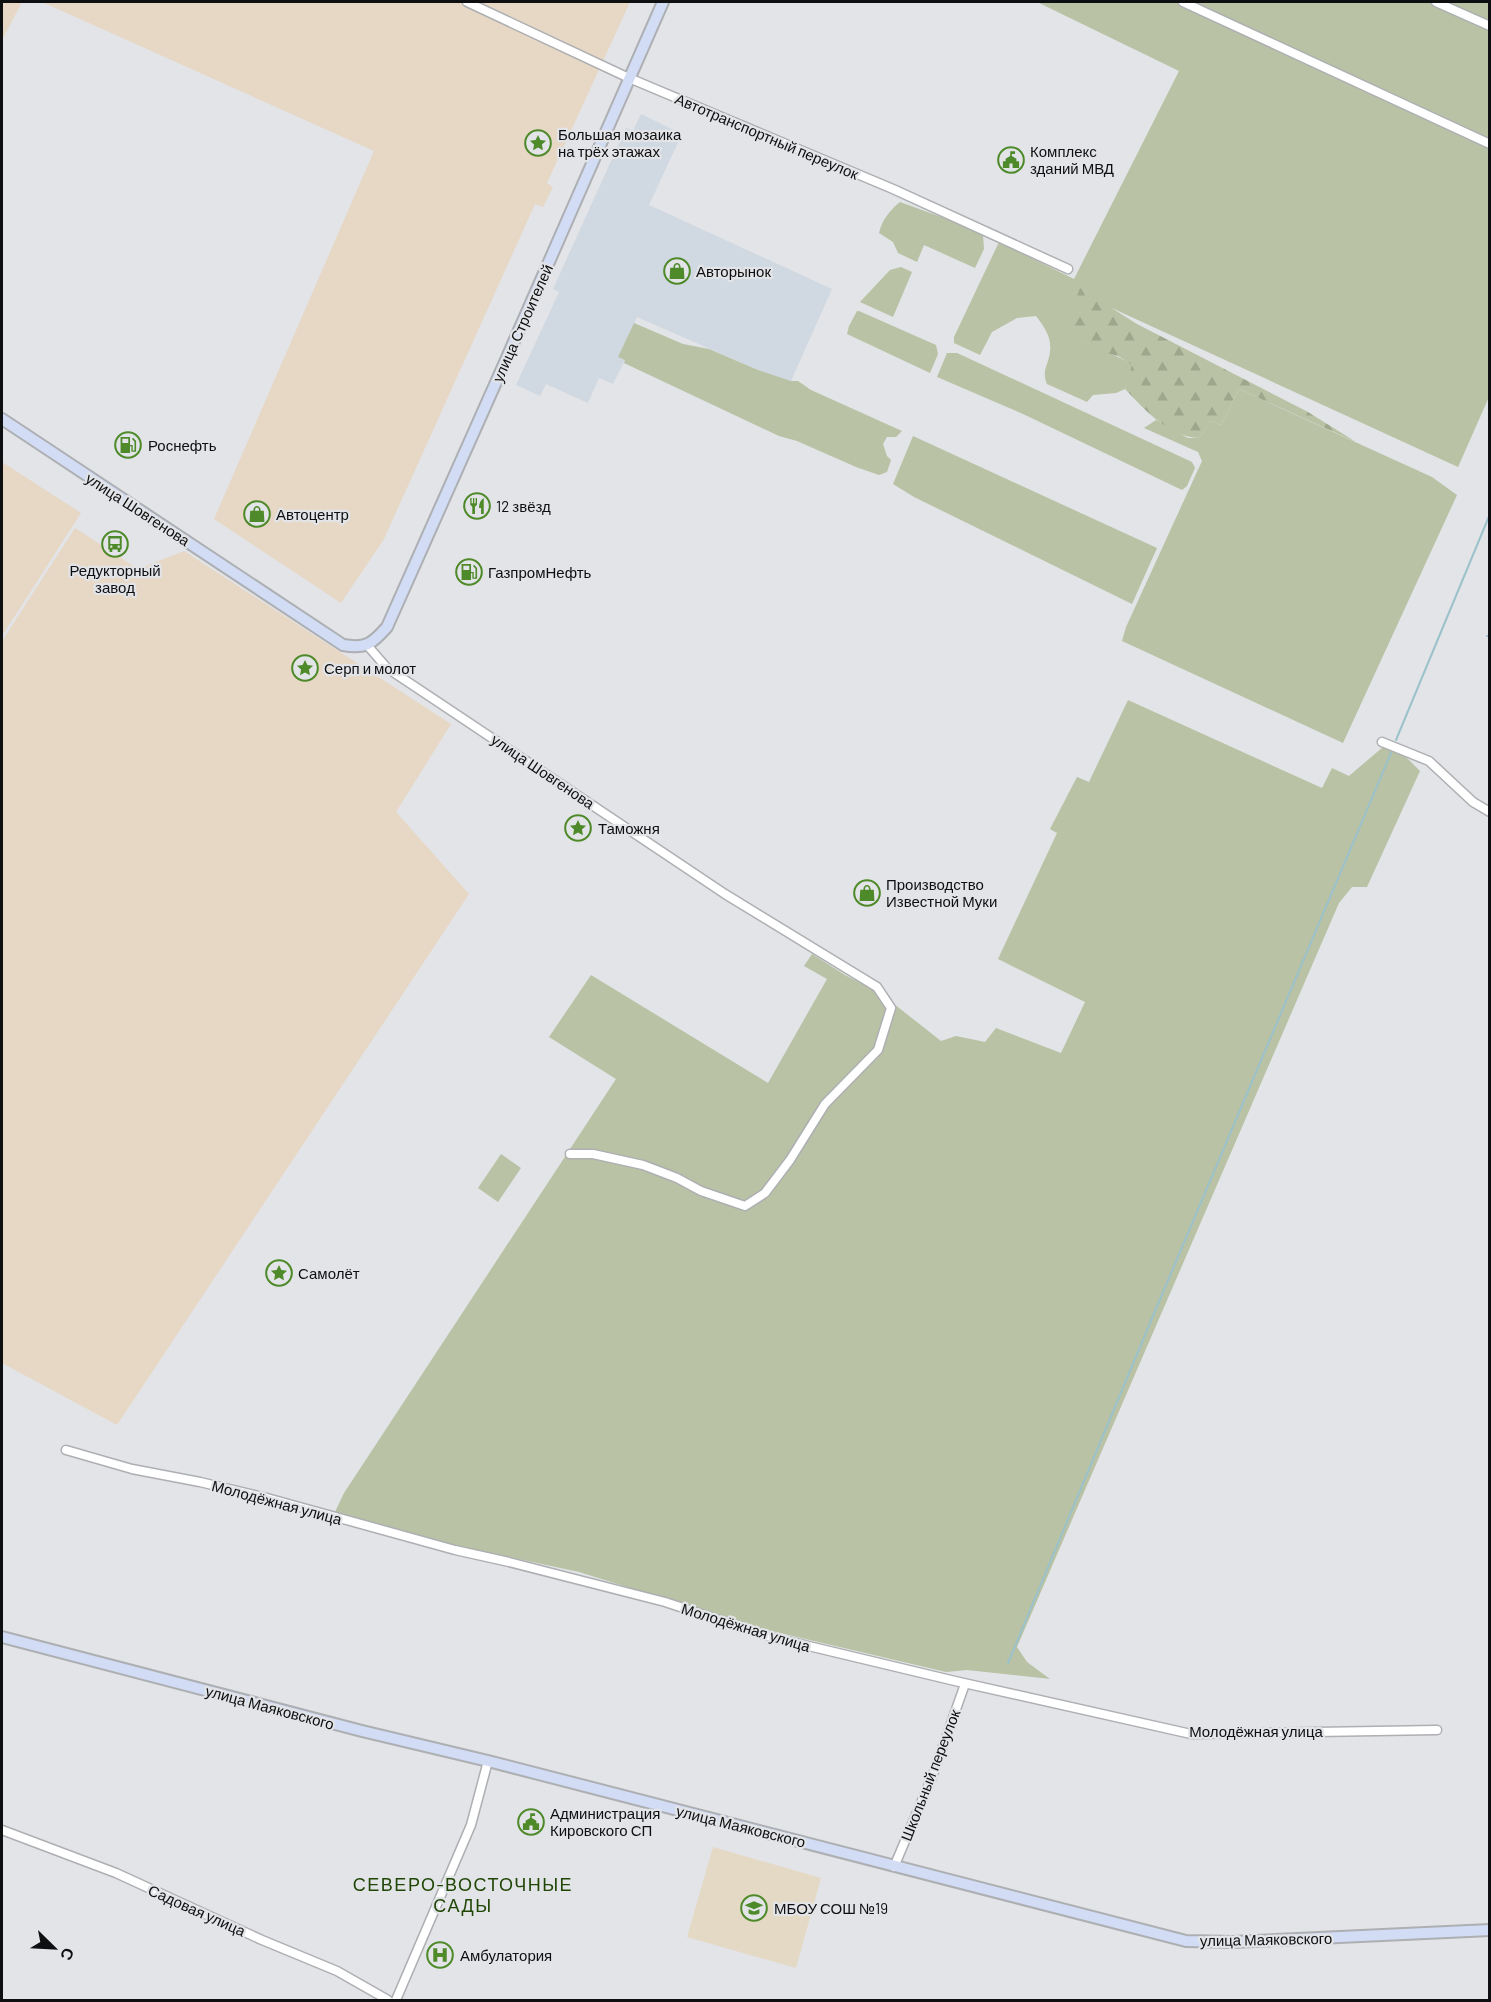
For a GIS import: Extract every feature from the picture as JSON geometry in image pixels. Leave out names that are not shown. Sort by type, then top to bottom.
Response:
[{"type":"street","name":"Автотранспортный переулок","points":[[467,2],[629,78],[894,189],[1068,269]]},
{"type":"street","name":"улица Строителей","points":[[371,643],[387,627],[663,2]]},
{"type":"street","points":[[1183,2],[1490,144]]},
{"type":"street","points":[[1436,2],[1490,26]]},
{"type":"street","name":"улица Шовгенова","points":[[2,419],[343,645],[357,648],[371,643],[387,668],[726,894],[877,987],[891,1008],[878,1050],[825,1104],[790,1160],[765,1192],[745,1206],[700,1191],[677,1178],[643,1165],[593,1154],[570,1154]]},
{"type":"street","points":[[1382,742],[1429,761],[1473,802],[1490,812]]},
{"type":"street","name":"Молодёжная улица","points":[[66,1450],[132,1469],[255,1495],[455,1550],[665,1602],[771,1637],[965,1684],[1191,1734],[1437,1730]]},
{"type":"street","name":"улица Маяковского","points":[[2,1637],[1186,1941],[1233,1942],[1490,1930]]},
{"type":"street","name":"Школьный переулок","points":[[894,1866],[932,1777],[965,1684]]},
{"type":"street","points":[[396,2001],[471,1825],[488,1761]]},
{"type":"street","name":"Садовая улица","points":[[2,1830],[116,1874],[337,1971],[388,2001]]},
{"type":"shaded area","points":[[2,2],[22,2],[2,40]]},
{"type":"shaded area","points":[[42,2],[630,2],[547,183],[553,187],[543,207],[535,204],[384,539],[341,603],[214,519],[374,151]]},
{"type":"shaded area","name":"Авторынок","points":[[641,114],[682,134],[649,205],[832,289],[791,381],[758,370],[637,317],[619,356],[625,360],[613,384],[599,378],[588,403],[546,384],[540,396],[516,385],[559,292],[553,289],[626,128],[633,131]]},
{"type":"shaded area","points":[[2,462],[81,513],[2,636]]},
{"type":"shaded area","points":[[75,528],[138,569],[184,551],[451,724],[396,812],[469,894],[117,1425],[2,1363],[2,641]]},
{"type":"shaded area","name":"МБОУ СОШ №19","points":[[713,1847],[821,1878],[796,1968],[687,1937]]},
{"type":"green space","points":[[1037,2],[1489,2],[1489,397],[1458,467],[1079,293],[1082,340],[1133,365],[1125,389],[1116,393],[1093,395],[1087,402],[1047,384],[1045,375],[1050,341],[1036,316],[1017,318],[992,332],[980,355],[954,343],[954,337],[999,242],[1074,279],[1179,71]]},
{"type":"green space","points":[[900,202],[966,226],[983,235],[984,249],[975,268],[924,245],[917,262],[898,253],[893,242],[879,233],[887,216]]},
{"type":"green space","points":[[901,267],[912,272],[893,317],[860,302],[890,270]]},
{"type":"green space","points":[[1080,288],[1137,324],[1308,412],[1356,442],[1239,389],[1221,425],[1211,421],[1199,438],[1177,433],[1158,421],[1125,389],[1132,365],[1082,340],[1066,326]]},
{"type":"green space","points":[[857,311],[936,345],[938,354],[930,373],[847,334]]},
{"type":"green space","points":[[634,323],[683,344],[709,349],[758,370],[791,381],[798,381],[811,390],[902,431],[896,437],[887,437],[883,444],[891,460],[887,472],[879,475],[797,441],[779,436],[624,363],[625,360],[618,357]]},
{"type":"green space","points":[[947,353],[957,353],[1192,462],[1195,468],[1187,486],[1182,490],[1023,414],[937,377]]},
{"type":"green space","points":[[1239,389],[1432,477],[1457,495],[1343,743],[1122,641],[1126,627],[1202,461],[1198,452],[1144,428],[1156,420],[1188,438],[1199,438],[1211,421],[1221,425]]},
{"type":"green space","points":[[913,436],[1157,548],[1132,604],[914,497],[893,484]]},
{"type":"green space","points":[[1128,700],[1322,788],[1332,768],[1349,776],[1383,747],[1405,756],[1420,771],[1367,887],[1352,887],[1339,903],[1017,1647],[1027,1662],[1050,1679],[967,1670],[946,1672],[759,1628],[579,1572],[458,1546],[335,1512],[344,1493],[616,1079],[549,1037],[591,975],[768,1083],[827,979],[804,966],[812,954],[880,993],[941,1041],[956,1036],[985,1042],[996,1028],[1061,1053],[1085,1002],[998,959],[1057,833],[1050,829],[1077,777],[1089,782]]},
{"type":"green space","points":[[501,1154],[521,1168],[498,1202],[478,1188]]},
{"type":"waterway","points":[[1396,740],[1490,514]]},
{"type":"waterway","points":[[1008,1663],[1391,753]]},
{"type":"place","name":"Большая мозаика на трёх этажах","points":[[538,143]]},
{"type":"place","name":"Комплекс зданий МВД","points":[[1011,160]]},
{"type":"place","name":"Авторынок","points":[[677,271]]},
{"type":"place","name":"Роснефть","points":[[128,445]]},
{"type":"place","name":"12 звёзд","points":[[477,506]]},
{"type":"place","name":"Автоцентр","points":[[257,514]]},
{"type":"place","name":"Редукторный завод","points":[[115,544]]},
{"type":"place","name":"ГазпромНефть","points":[[469,572]]},
{"type":"place","name":"Серп и молот","points":[[305,668]]},
{"type":"place","name":"Таможня","points":[[578,828]]},
{"type":"place","name":"Производство Известной Муки","points":[[867,893]]},
{"type":"place","name":"Самолёт","points":[[279,1273]]},
{"type":"place","name":"Администрация Кировского СП","points":[[531,1822]]},
{"type":"place","name":"МБОУ СОШ №19","points":[[754,1908]]},
{"type":"place","name":"Амбулатория","points":[[440,1955]]},
{"type":"district","name":"СЕВЕРО-ВОСТОЧНЫЕ САДЫ","points":[[463,1894]]}]
